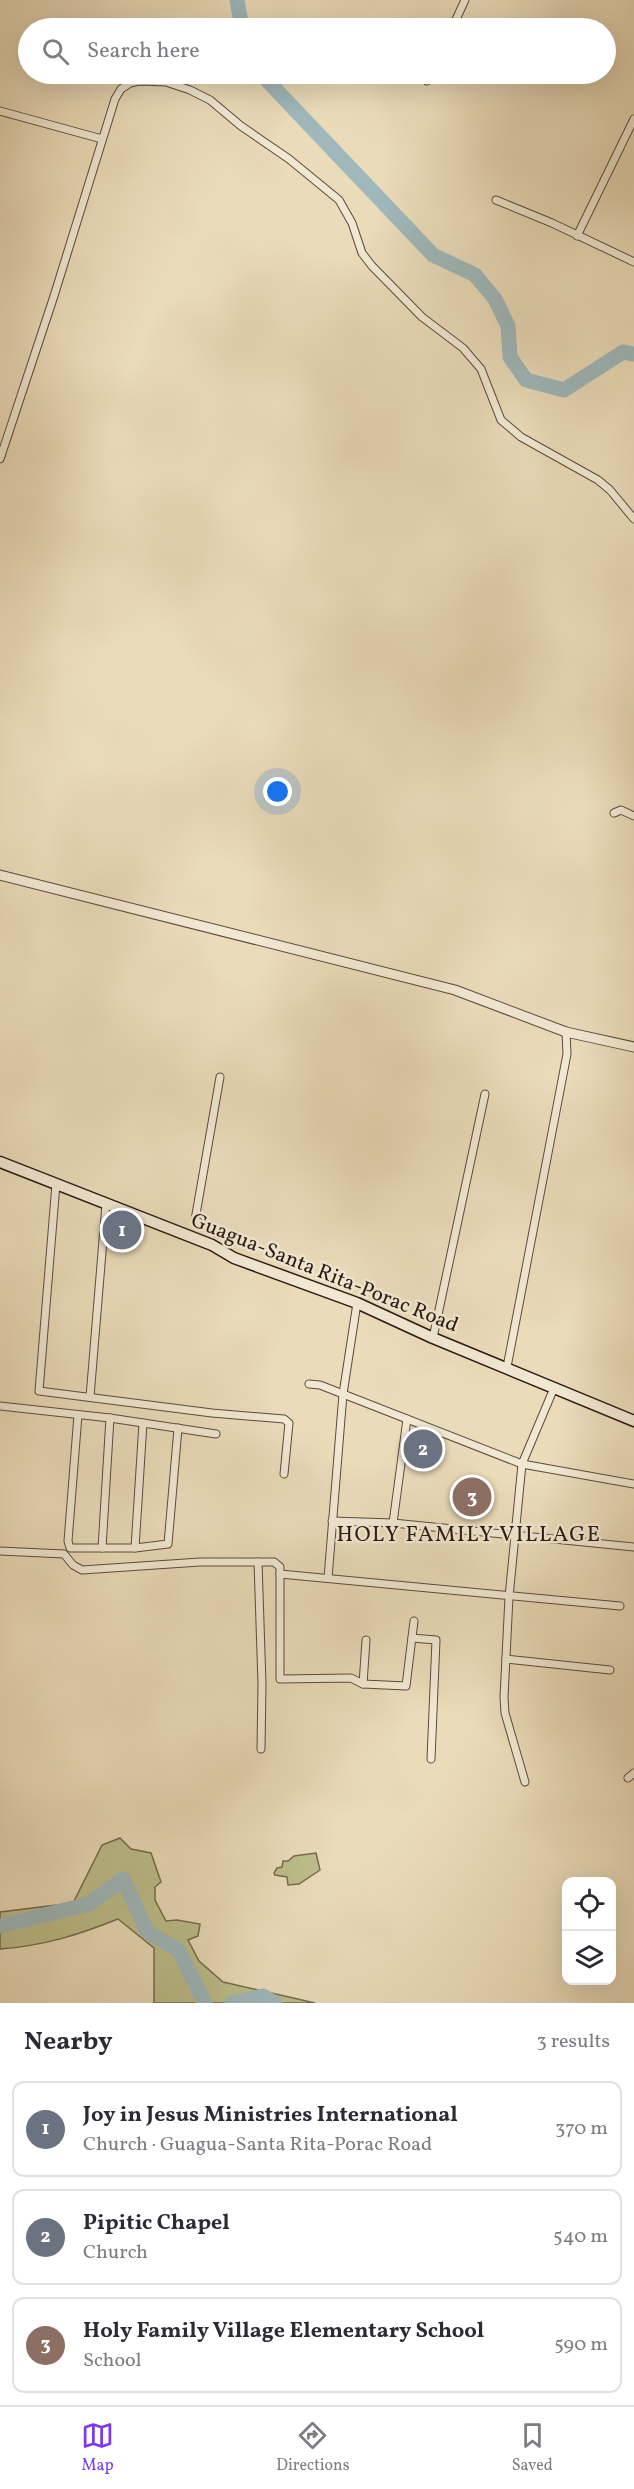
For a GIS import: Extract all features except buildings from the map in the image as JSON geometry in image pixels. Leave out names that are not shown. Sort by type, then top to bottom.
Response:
[{"type":"main road","name":"Guagua-Santa Rita-Porac Road","points":[[0,1162],[212,1245],[234,1258],[357,1303],[433,1338],[634,1421]]},
{"type":"street","points":[[457,18],[465,0]]},
{"type":"street","points":[[0,459],[54,296],[115,99],[121,89],[128,84]]},
{"type":"street","points":[[172,84],[210,100],[339,200],[352,223],[362,253],[372,266],[422,317],[463,348],[481,369],[501,420],[522,437],[598,480],[610,490],[634,519]]},
{"type":"street","points":[[0,111],[102,139]]},
{"type":"street","points":[[577,236],[634,119]]},
{"type":"street","points":[[496,200],[552,223],[634,262]]},
{"type":"street","points":[[614,813],[621,810],[634,816]]},
{"type":"street","points":[[0,875],[455,990],[566,1032],[634,1047]]},
{"type":"street","points":[[507,1367],[567,1054],[566,1032]]},
{"type":"street","points":[[218,1234],[195,1220],[220,1077]]},
{"type":"street","points":[[433,1338],[485,1094]]},
{"type":"street","points":[[56,1184],[39,1391],[212,1413],[288,1420],[284,1474]]},
{"type":"street","points":[[90,1397],[106,1204]]},
{"type":"street","points":[[328,1578],[343,1394],[357,1303]]},
{"type":"street","points":[[309,1384],[320,1385],[522,1464],[634,1484]]},
{"type":"street","points":[[525,1782],[505,1713],[509,1596],[522,1464],[554,1388]]},
{"type":"street","points":[[0,1406],[110,1418],[216,1434]]},
{"type":"street","points":[[78,1415],[68,1545],[73,1548],[135,1548],[165,1545],[170,1541],[178,1428]]},
{"type":"street","points":[[102,1548],[110,1418]]},
{"type":"street","points":[[393,1523],[407,1419]]},
{"type":"street","points":[[135,1548],[143,1423]]},
{"type":"street","points":[[332,1521],[393,1523],[634,1547]]},
{"type":"street","points":[[0,1551],[64,1554],[73,1565],[82,1570],[200,1562],[279,1564],[280,1679],[351,1678],[363,1684],[406,1686],[414,1621]]},
{"type":"street","points":[[258,1562],[262,1684],[261,1749]]},
{"type":"street","points":[[280,1574],[620,1606]]},
{"type":"street","points":[[412,1638],[436,1640],[431,1759]]},
{"type":"street","points":[[363,1684],[366,1640]]},
{"type":"street","points":[[506,1659],[610,1670]]},
{"type":"green space","points":[[120,1838],[131,1849],[151,1853],[161,1882],[155,1887],[155,1900],[166,1921],[177,1920],[200,1924],[198,1936],[188,1940],[199,1961],[223,1982],[315,2003],[154,2003],[154,1948],[118,1919],[60,1939],[0,1949],[0,1912],[73,1903],[102,1845]]},
{"type":"green space","points":[[316,1853],[320,1870],[299,1884],[288,1885],[287,1877],[275,1875],[277,1868],[282,1867],[283,1861],[288,1861],[294,1856]]},
{"type":"waterway","points":[[237,0],[240,18]]},
{"type":"waterway","points":[[271,84],[433,255],[475,275],[495,299],[508,326],[510,357],[526,380],[564,390],[623,352],[634,354]]},
{"type":"waterway","points":[[0,1926],[89,1904],[123,1879],[147,1931],[179,1951],[205,2003]]},
{"type":"waterway","points":[[232,2003],[263,1996],[275,2003]]},
{"type":"place","name":"Joy in Jesus Ministries International","points":[[122,1230]]},
{"type":"place","name":"Pipitic Chapel","points":[[423,1449]]},
{"type":"place","name":"Holy Family Village Elementary School","points":[[472,1497]]},
{"type":"district","name":"HOLY FAMILY VILLAGE","points":[[469,1533]]}]
